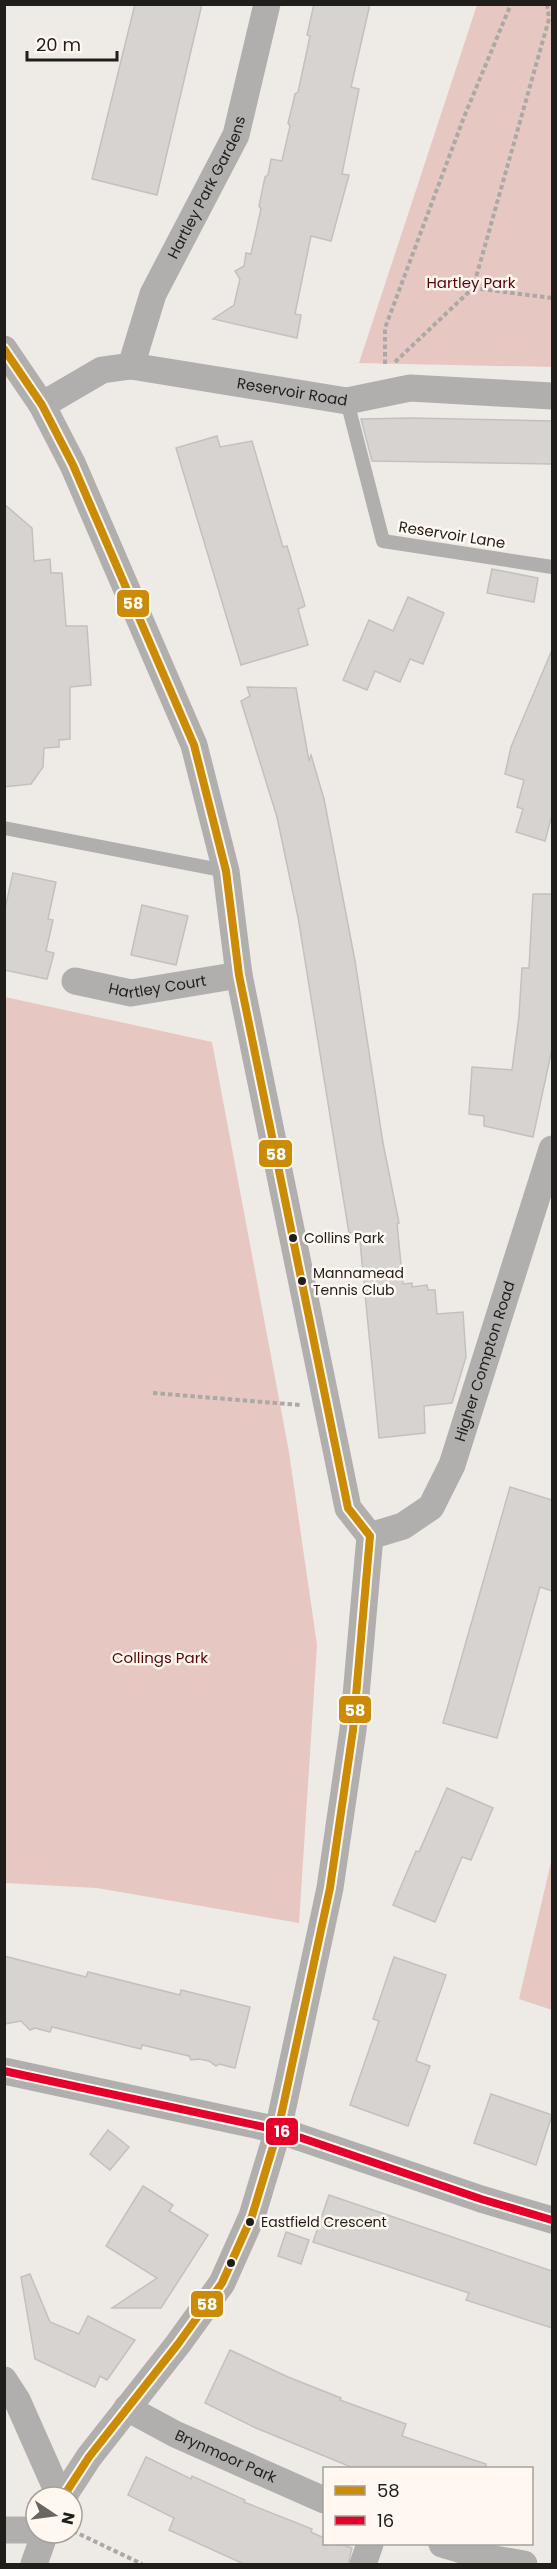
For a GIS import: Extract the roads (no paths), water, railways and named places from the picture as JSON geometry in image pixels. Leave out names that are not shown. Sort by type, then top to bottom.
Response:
[{"type":"street","name":"Hartley Park Gardens","points":[[131,366],[153,294],[236,135],[267,4]]},
{"type":"street","points":[[4,349],[42,405],[73,465],[194,745],[226,871],[239,975],[348,1508],[370,1536],[353,1730],[330,1888],[278,2130],[252,2216],[222,2283],[88,2457],[70,2485]]},
{"type":"street","name":"Reservoir Road","points":[[42,405],[102,369],[131,366],[347,401],[410,388],[552,396]]},
{"type":"street","name":"Hartley Court","points":[[75,981],[131,993],[239,975]]},
{"type":"street","name":"Higher Compton Road","points":[[370,1536],[403,1526],[431,1507],[452,1465],[552,1149]]},
{"type":"street","points":[[4,2071],[278,2130],[481,2199],[552,2220]]},
{"type":"street","points":[[4,2380],[17,2400],[56,2485]]},
{"type":"street","name":"Brynmoor Park","points":[[127,2408],[175,2434],[323,2500]]},
{"type":"street","points":[[4,2530],[24,2530]]},
{"type":"street","points":[[34,2565],[41,2545]]},
{"type":"street","points":[[363,2565],[370,2545]]},
{"type":"street","points":[[445,2545],[489,2558],[524,2565]]},
{"type":"lane","name":"Reservoir Lane","points":[[347,401],[383,541],[552,567]]},
{"type":"lane","points":[[4,828],[226,871]]},
{"type":"place","name":"Collins Park","points":[[293,1238]]},
{"type":"place","name":"Mannamead Tennis Club","points":[[302,1281]]},
{"type":"place","name":"Eastfield Crescent","points":[[250,2222]]},
{"type":"park label","name":"Hartley Park","points":[[471,283]]},
{"type":"park label","name":"Collings Park","points":[[160,1658]]}]
